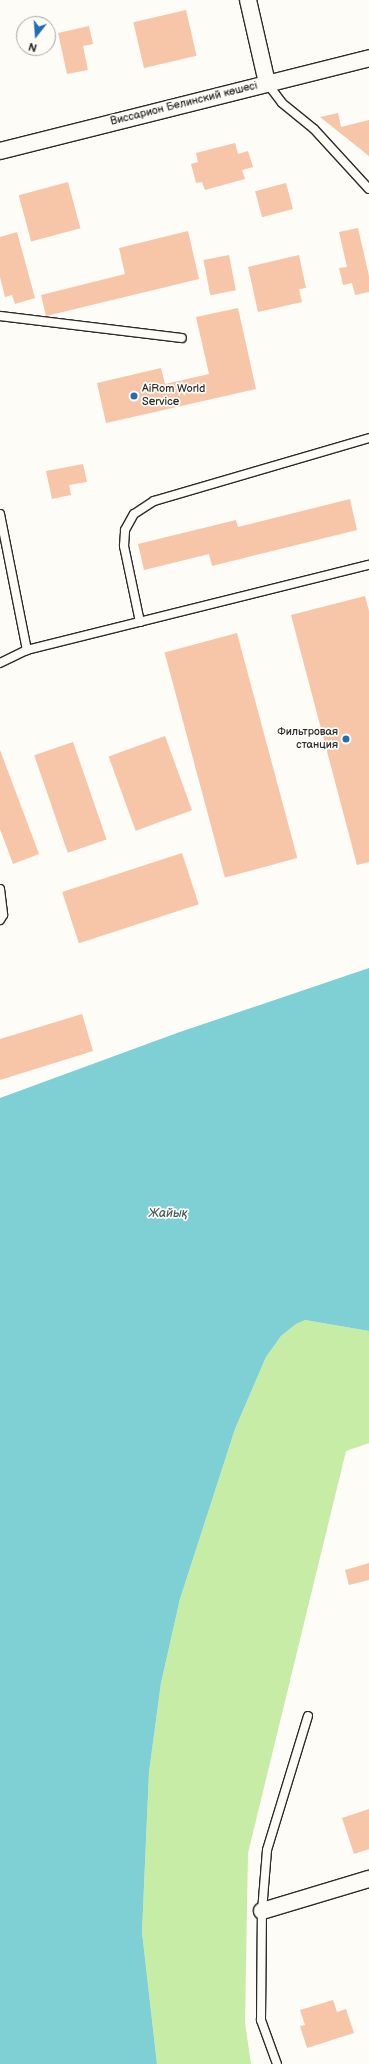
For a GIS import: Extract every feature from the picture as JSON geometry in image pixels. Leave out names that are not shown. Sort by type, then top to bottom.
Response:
[{"type":"street","points":[[248,0],[267,83]]},
{"type":"street","name":"Виссарион Белинский көшесі","points":[[0,151],[369,58]]},
{"type":"street","points":[[262,1911],[369,1880]]},
{"type":"lane","points":[[267,83],[282,103],[314,129],[369,189]]},
{"type":"lane","points":[[0,316],[182,338]]},
{"type":"lane","points":[[140,622],[124,546],[125,530],[134,514],[154,501],[369,438]]},
{"type":"lane","points":[[0,514],[27,650]]},
{"type":"lane","points":[[0,663],[27,650],[369,565]]},
{"type":"lane","points":[[0,889],[2,915],[0,920]]},
{"type":"lane","points":[[277,2064],[261,2020],[262,1911],[267,1850],[308,1716]]},
{"type":"green space","points":[[305,1320],[369,1331],[369,1443],[346,1451],[248,1853],[245,2023],[251,2064],[157,2064],[142,1932],[149,1772],[161,1683],[180,1599],[235,1429],[266,1357],[281,1336],[296,1324]]},
{"type":"water","name":"Жайық","points":[[369,968],[369,1331],[305,1320],[296,1324],[281,1336],[266,1357],[235,1429],[180,1599],[161,1683],[149,1772],[142,1932],[157,2064],[0,2064],[0,1098],[177,1033]]},
{"type":"building","points":[[186,10],[197,56],[144,68],[133,22]]},
{"type":"building","points":[[89,26],[93,44],[83,46],[88,70],[67,74],[58,33]]},
{"type":"building","points":[[338,113],[341,127],[369,120],[369,156],[320,117]]},
{"type":"building","points":[[235,143],[238,154],[248,151],[253,167],[242,170],[245,179],[205,190],[202,182],[196,183],[191,164],[198,162],[196,153]]},
{"type":"building","points":[[68,182],[80,228],[31,242],[19,195]]},
{"type":"building","points":[[286,183],[293,209],[262,217],[255,191]]},
{"type":"building","points":[[358,228],[369,276],[369,292],[355,295],[352,283],[343,285],[339,268],[347,267],[339,232]]},
{"type":"building","points":[[188,231],[199,279],[46,316],[41,295],[125,274],[119,248]]},
{"type":"building","points":[[17,232],[35,298],[15,304],[12,295],[5,297],[0,277],[0,237]]},
{"type":"building","points":[[229,255],[236,290],[210,295],[203,260]]},
{"type":"building","points":[[299,255],[306,288],[299,289],[302,302],[258,312],[248,267]]},
{"type":"building","points":[[238,308],[256,389],[106,423],[97,383],[161,368],[165,384],[209,374],[196,317]]},
{"type":"building","points":[[83,464],[87,482],[69,485],[71,495],[52,499],[46,471]]},
{"type":"building","points":[[350,499],[357,530],[212,566],[209,554],[144,570],[138,544],[236,520],[238,527]]},
{"type":"building","name":"Фильтровая станция","points":[[365,596],[369,611],[369,862],[357,865],[291,615]]},
{"type":"building","points":[[237,633],[297,858],[225,877],[165,652]]},
{"type":"building","points":[[165,736],[192,810],[136,831],[109,757]]},
{"type":"building","points":[[73,742],[107,839],[68,853],[34,755]]},
{"type":"building","points":[[0,750],[39,854],[13,864],[0,829]]},
{"type":"building","points":[[182,853],[199,904],[79,943],[62,892]]},
{"type":"building","points":[[82,1014],[93,1051],[0,1080],[0,1039]]},
{"type":"building","points":[[369,1563],[369,1580],[349,1585],[345,1570]]},
{"type":"building","points":[[369,1809],[369,1849],[354,1854],[342,1818]]},
{"type":"building","points":[[333,2000],[337,2012],[346,2009],[354,2033],[307,2048],[300,2026],[305,2025],[300,2010]]},
{"type":"place","name":"AiRom World Service","points":[[134,396]]},
{"type":"place","name":"Фильтровая станция","points":[[346,739]]}]
